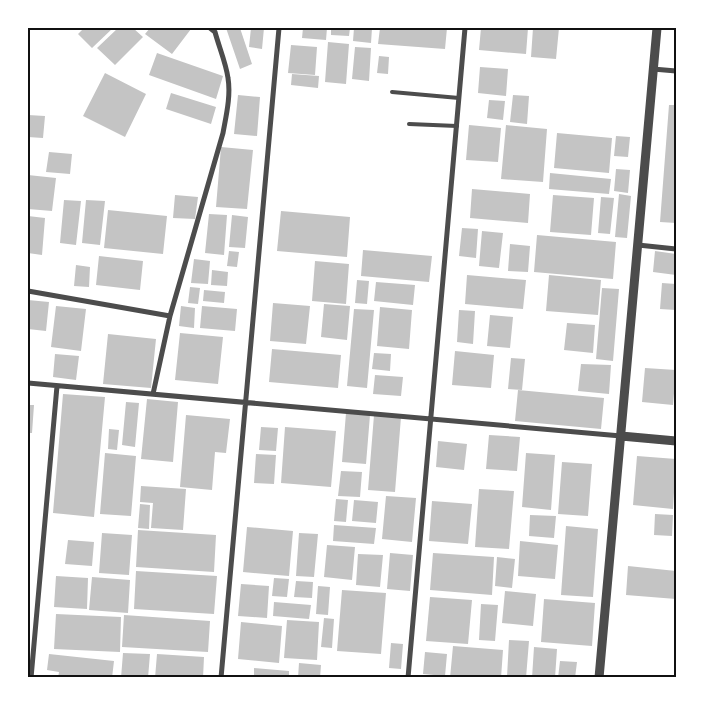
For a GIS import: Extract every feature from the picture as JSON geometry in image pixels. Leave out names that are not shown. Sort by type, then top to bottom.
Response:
[{"type":"street","points":[[154,394],[170,316],[223,133],[229,91],[228,78],[215,32],[210,28]]},
{"type":"street","points":[[221,678],[279,28]]},
{"type":"street","points":[[408,678],[466,28]]},
{"type":"street","points":[[599,678],[656,28]]},
{"type":"street","points":[[653,69],[676,72]]},
{"type":"street","points":[[638,245],[676,249]]},
{"type":"street","points":[[28,291],[170,316]]},
{"type":"street","points":[[28,383],[676,441]]},
{"type":"street","points":[[31,678],[58,386]]},
{"type":"lane","points":[[392,92],[459,98]]},
{"type":"lane","points":[[409,124],[457,126]]},
{"type":"building","points":[[84,28],[113,28],[92,48],[78,34]]},
{"type":"building","points":[[118,28],[133,28],[143,37],[115,65],[97,48]]},
{"type":"building","points":[[150,28],[191,29],[172,54],[145,34]]},
{"type":"building","points":[[226,28],[240,28],[252,64],[240,69]]},
{"type":"building","points":[[251,28],[264,28],[262,49],[249,47]]},
{"type":"building","points":[[303,28],[327,28],[326,40],[302,38]]},
{"type":"building","points":[[331,28],[350,28],[349,36],[331,35]]},
{"type":"building","points":[[354,28],[372,28],[371,43],[353,41]]},
{"type":"building","points":[[380,28],[447,28],[445,49],[378,44]]},
{"type":"building","points":[[481,28],[528,28],[526,54],[479,50]]},
{"type":"building","points":[[533,28],[559,28],[556,59],[531,57]]},
{"type":"building","points":[[328,42],[349,44],[346,84],[325,82]]},
{"type":"building","points":[[291,45],[317,47],[315,75],[288,73]]},
{"type":"building","points":[[355,47],[371,48],[369,81],[352,79]]},
{"type":"building","points":[[157,53],[223,76],[216,99],[149,75]]},
{"type":"building","points":[[379,56],[389,57],[388,74],[377,73]]},
{"type":"building","points":[[480,67],[508,69],[506,96],[478,93]]},
{"type":"building","points":[[105,73],[146,94],[125,137],[83,116]]},
{"type":"building","points":[[292,74],[319,76],[318,88],[291,85]]},
{"type":"building","points":[[171,93],[216,107],[211,124],[166,109]]},
{"type":"building","points":[[238,95],[260,97],[257,136],[234,134]]},
{"type":"building","points":[[513,95],[529,96],[527,124],[510,122]]},
{"type":"building","points":[[489,100],[505,101],[503,120],[487,118]]},
{"type":"building","points":[[669,105],[676,105],[676,223],[660,222]]},
{"type":"building","points":[[28,115],[45,116],[43,138],[28,137]]},
{"type":"building","points":[[469,125],[501,128],[498,162],[466,160]]},
{"type":"building","points":[[506,125],[547,129],[543,182],[501,179]]},
{"type":"building","points":[[557,133],[612,138],[609,173],[554,168]]},
{"type":"building","points":[[616,136],[630,137],[628,157],[614,156]]},
{"type":"building","points":[[221,147],[253,150],[247,209],[216,207]]},
{"type":"building","points":[[49,152],[72,154],[70,174],[46,172]]},
{"type":"building","points":[[616,169],[630,170],[628,193],[614,191]]},
{"type":"building","points":[[550,173],[611,179],[609,194],[549,189]]},
{"type":"building","points":[[28,175],[56,178],[52,211],[28,209]]},
{"type":"building","points":[[472,189],[530,194],[528,223],[470,218]]},
{"type":"building","points":[[619,194],[631,196],[627,238],[615,237]]},
{"type":"building","points":[[175,195],[198,197],[195,219],[173,218]]},
{"type":"building","points":[[553,195],[594,198],[591,235],[550,232]]},
{"type":"building","points":[[601,197],[614,198],[610,234],[598,233]]},
{"type":"building","points":[[64,200],[81,201],[76,245],[60,243]]},
{"type":"building","points":[[86,200],[105,201],[100,245],[82,243]]},
{"type":"building","points":[[108,210],[167,216],[163,254],[104,248]]},
{"type":"building","points":[[281,211],[350,217],[347,257],[277,251]]},
{"type":"building","points":[[209,214],[227,215],[224,255],[205,253]]},
{"type":"building","points":[[232,215],[248,217],[245,248],[229,247]]},
{"type":"building","points":[[28,216],[45,218],[42,255],[28,253]]},
{"type":"building","points":[[462,228],[478,229],[476,258],[459,256]]},
{"type":"building","points":[[482,231],[503,233],[499,268],[479,266]]},
{"type":"building","points":[[537,235],[616,242],[613,279],[534,272]]},
{"type":"building","points":[[510,244],[530,246],[528,272],[508,271]]},
{"type":"building","points":[[363,250],[432,256],[429,282],[361,276]]},
{"type":"building","points":[[229,251],[239,252],[237,267],[227,266]]},
{"type":"building","points":[[655,251],[676,254],[676,275],[653,272]]},
{"type":"building","points":[[99,256],[143,261],[140,290],[96,285]]},
{"type":"building","points":[[194,259],[210,261],[208,284],[191,283]]},
{"type":"building","points":[[315,261],[349,264],[346,304],[312,301]]},
{"type":"building","points":[[76,265],[90,267],[89,287],[74,286]]},
{"type":"building","points":[[212,270],[228,272],[227,286],[211,285]]},
{"type":"building","points":[[467,275],[526,280],[523,309],[465,304]]},
{"type":"building","points":[[549,275],[601,280],[598,315],[546,311]]},
{"type":"building","points":[[357,280],[369,281],[367,304],[355,303]]},
{"type":"building","points":[[376,282],[415,285],[413,305],[374,301]]},
{"type":"building","points":[[662,283],[676,284],[676,310],[660,309]]},
{"type":"building","points":[[190,287],[200,288],[198,304],[188,303]]},
{"type":"building","points":[[602,288],[619,289],[613,361],[596,359]]},
{"type":"building","points":[[204,290],[225,292],[224,303],[203,301]]},
{"type":"building","points":[[28,300],[49,302],[46,331],[28,329]]},
{"type":"building","points":[[273,303],[310,306],[306,344],[270,341]]},
{"type":"building","points":[[324,304],[350,306],[347,340],[321,337]]},
{"type":"building","points":[[56,306],[86,309],[81,351],[51,347]]},
{"type":"building","points":[[181,306],[195,308],[194,328],[179,326]]},
{"type":"building","points":[[202,306],[237,309],[235,331],[200,328]]},
{"type":"building","points":[[380,307],[412,310],[409,349],[377,346]]},
{"type":"building","points":[[354,309],[374,310],[367,388],[347,386]]},
{"type":"building","points":[[459,310],[475,311],[473,344],[457,342]]},
{"type":"building","points":[[490,315],[513,317],[510,348],[487,346]]},
{"type":"building","points":[[567,323],[595,325],[593,353],[564,350]]},
{"type":"building","points":[[180,333],[223,337],[218,384],[175,380]]},
{"type":"building","points":[[108,334],[156,339],[151,388],[103,384]]},
{"type":"building","points":[[272,349],[341,355],[338,388],[269,382]]},
{"type":"building","points":[[455,351],[494,355],[491,388],[452,385]]},
{"type":"building","points":[[374,353],[391,354],[390,371],[372,369]]},
{"type":"building","points":[[55,354],[79,356],[76,380],[53,377]]},
{"type":"building","points":[[511,358],[525,359],[522,390],[508,389]]},
{"type":"building","points":[[581,364],[611,365],[609,394],[578,391]]},
{"type":"building","points":[[645,368],[676,370],[673,405],[642,402]]},
{"type":"building","points":[[375,375],[403,377],[401,396],[373,394]]},
{"type":"building","points":[[518,390],[604,398],[601,429],[515,421]]},
{"type":"building","points":[[63,394],[105,397],[94,517],[53,513]]},
{"type":"building","points":[[147,399],[178,402],[173,462],[141,459]]},
{"type":"building","points":[[126,402],[139,403],[135,447],[122,445]]},
{"type":"building","points":[[28,405],[34,405],[32,433],[28,433]]},
{"type":"building","points":[[346,413],[370,415],[366,464],[342,462]]},
{"type":"building","points":[[186,415],[230,419],[226,453],[215,452],[212,490],[180,487]]},
{"type":"building","points":[[374,415],[401,417],[395,492],[368,490]]},
{"type":"building","points":[[261,427],[278,428],[276,451],[259,450]]},
{"type":"building","points":[[285,427],[336,431],[331,487],[281,483]]},
{"type":"building","points":[[109,429],[119,430],[117,450],[108,449]]},
{"type":"building","points":[[489,435],[520,437],[517,471],[486,469]]},
{"type":"building","points":[[438,441],[467,444],[464,470],[436,467]]},
{"type":"building","points":[[28,442],[30,442],[29,459],[28,459]]},
{"type":"building","points":[[105,453],[136,456],[131,516],[100,514]]},
{"type":"building","points":[[526,453],[555,455],[551,510],[522,507]]},
{"type":"building","points":[[256,454],[276,455],[274,484],[254,483]]},
{"type":"building","points":[[637,456],[676,459],[673,509],[633,505]]},
{"type":"building","points":[[562,462],[592,464],[588,516],[558,514]]},
{"type":"building","points":[[341,471],[362,472],[360,497],[338,496]]},
{"type":"building","points":[[141,486],[186,489],[183,530],[151,528],[153,503],[140,502]]},
{"type":"building","points":[[479,489],[514,491],[509,549],[475,547]]},
{"type":"building","points":[[386,496],[416,498],[412,542],[382,539]]},
{"type":"building","points":[[336,499],[348,500],[346,522],[334,521]]},
{"type":"building","points":[[354,500],[378,502],[376,523],[352,521]]},
{"type":"building","points":[[432,501],[472,504],[468,544],[429,541]]},
{"type":"building","points":[[140,504],[150,505],[149,529],[138,528]]},
{"type":"building","points":[[655,514],[673,515],[672,536],[654,535]]},
{"type":"building","points":[[530,515],[556,516],[554,538],[529,536]]},
{"type":"building","points":[[334,525],[376,528],[374,544],[333,541]]},
{"type":"building","points":[[566,526],[598,529],[593,597],[561,595]]},
{"type":"building","points":[[247,527],[293,531],[289,576],[243,572]]},
{"type":"building","points":[[138,530],[216,535],[214,572],[136,567]]},
{"type":"building","points":[[102,533],[132,535],[129,575],[99,573]]},
{"type":"building","points":[[299,533],[318,534],[314,577],[296,576]]},
{"type":"building","points":[[68,540],[94,542],[92,566],[65,564]]},
{"type":"building","points":[[520,541],[558,545],[555,579],[518,576]]},
{"type":"building","points":[[327,545],[355,547],[352,580],[324,577]]},
{"type":"building","points":[[390,553],[413,555],[410,591],[387,589]]},
{"type":"building","points":[[433,553],[494,557],[492,595],[430,590]]},
{"type":"building","points":[[358,554],[383,555],[380,587],[356,585]]},
{"type":"building","points":[[497,557],[515,559],[512,588],[495,586]]},
{"type":"building","points":[[628,566],[676,571],[676,599],[626,595]]},
{"type":"building","points":[[136,571],[217,576],[214,614],[134,609]]},
{"type":"building","points":[[56,576],[88,578],[87,609],[54,607]]},
{"type":"building","points":[[92,577],[130,580],[128,613],[89,610]]},
{"type":"building","points":[[274,578],[289,579],[287,597],[272,596]]},
{"type":"building","points":[[296,581],[313,582],[312,598],[294,597]]},
{"type":"building","points":[[241,584],[269,586],[267,618],[238,616]]},
{"type":"building","points":[[318,586],[330,587],[328,615],[316,614]]},
{"type":"building","points":[[342,590],[386,593],[381,654],[337,651]]},
{"type":"building","points":[[505,591],[536,594],[533,626],[502,623]]},
{"type":"building","points":[[430,597],[472,600],[468,644],[426,641]]},
{"type":"building","points":[[544,599],[595,603],[592,646],[541,642]]},
{"type":"building","points":[[274,602],[311,605],[309,619],[273,616]]},
{"type":"building","points":[[481,604],[498,605],[495,641],[479,640]]},
{"type":"building","points":[[56,614],[121,617],[120,652],[54,649]]},
{"type":"building","points":[[124,615],[210,621],[208,652],[122,647]]},
{"type":"building","points":[[324,618],[334,619],[332,648],[321,647]]},
{"type":"building","points":[[287,620],[319,622],[317,660],[284,658]]},
{"type":"building","points":[[241,622],[282,626],[279,663],[238,659]]},
{"type":"building","points":[[509,640],[529,641],[526,678],[507,677]]},
{"type":"building","points":[[391,643],[403,644],[401,669],[389,668]]},
{"type":"building","points":[[453,646],[503,650],[501,678],[450,678]]},
{"type":"building","points":[[534,647],[557,649],[555,678],[532,678]]},
{"type":"building","points":[[425,652],[447,654],[445,676],[423,674]]},
{"type":"building","points":[[123,653],[150,654],[148,678],[121,678]]},
{"type":"building","points":[[49,654],[114,661],[112,678],[58,678],[59,672],[47,670]]},
{"type":"building","points":[[157,654],[204,657],[203,678],[155,678]]},
{"type":"building","points":[[560,661],[577,662],[575,678],[558,678]]},
{"type":"building","points":[[299,663],[321,665],[320,678],[298,678]]},
{"type":"building","points":[[254,668],[289,671],[289,678],[254,678]]}]
